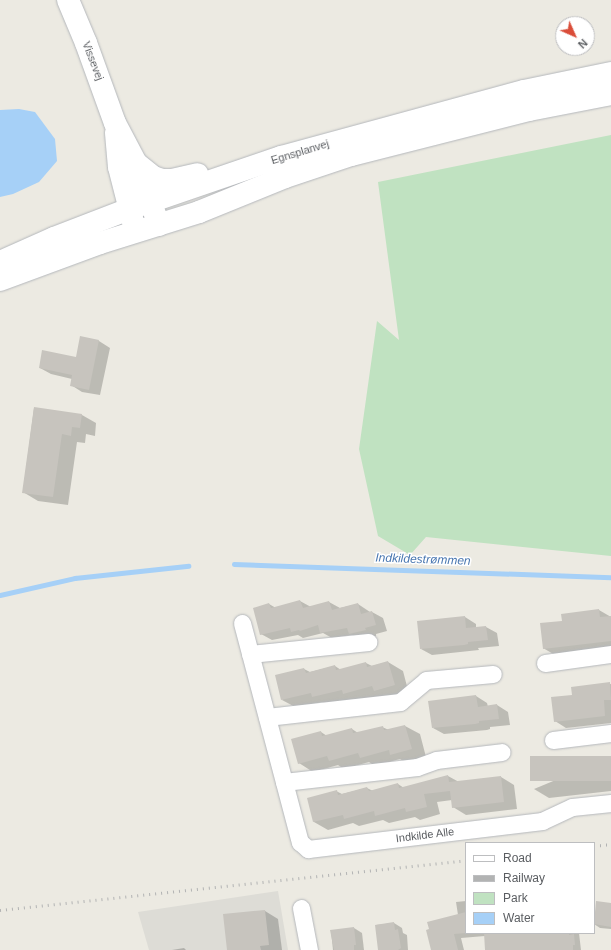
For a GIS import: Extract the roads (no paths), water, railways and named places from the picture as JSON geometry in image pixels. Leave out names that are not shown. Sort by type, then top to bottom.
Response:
[{"type":"main road","name":"Vissevej","points":[[68,0],[116,123],[136,163],[159,224]]},
{"type":"main road","name":"Egnsplanvej","points":[[4,273],[132,220],[150,202],[281,157],[524,91],[611,73]]},
{"type":"main road","name":"Egnsplanvej","points":[[132,220],[159,224],[199,212],[285,176],[351,154],[529,110],[611,94]]},
{"type":"main road","name":"Vissevej","points":[[116,123],[118,167],[132,220]]},
{"type":"main road","points":[[136,163],[153,177],[162,180],[172,180],[281,157]]},
{"type":"street","name":"Indkilde Alle","points":[[242,624],[300,842],[308,849],[542,821],[572,807],[611,802]]},
{"type":"street","points":[[250,654],[368,642]]},
{"type":"street","points":[[545,663],[611,654]]},
{"type":"street","points":[[267,717],[400,702],[426,680],[492,674]]},
{"type":"street","points":[[553,740],[611,733]]},
{"type":"street","points":[[284,782],[417,767],[436,760],[502,752]]},
{"type":"street","points":[[301,908],[309,950]]},
{"type":"water","points":[[19,109],[35,112],[55,139],[57,161],[39,182],[13,194],[0,197],[0,110]]},
{"type":"waterway","name":"Indkildestrømmen","points":[[234,564],[611,577]]},
{"type":"waterway","name":"Indkildestrømmen","points":[[0,595],[75,578],[188,566]]},
{"type":"railway","points":[[595,846],[611,844]]},
{"type":"railway","points":[[0,910],[465,860]]}]
